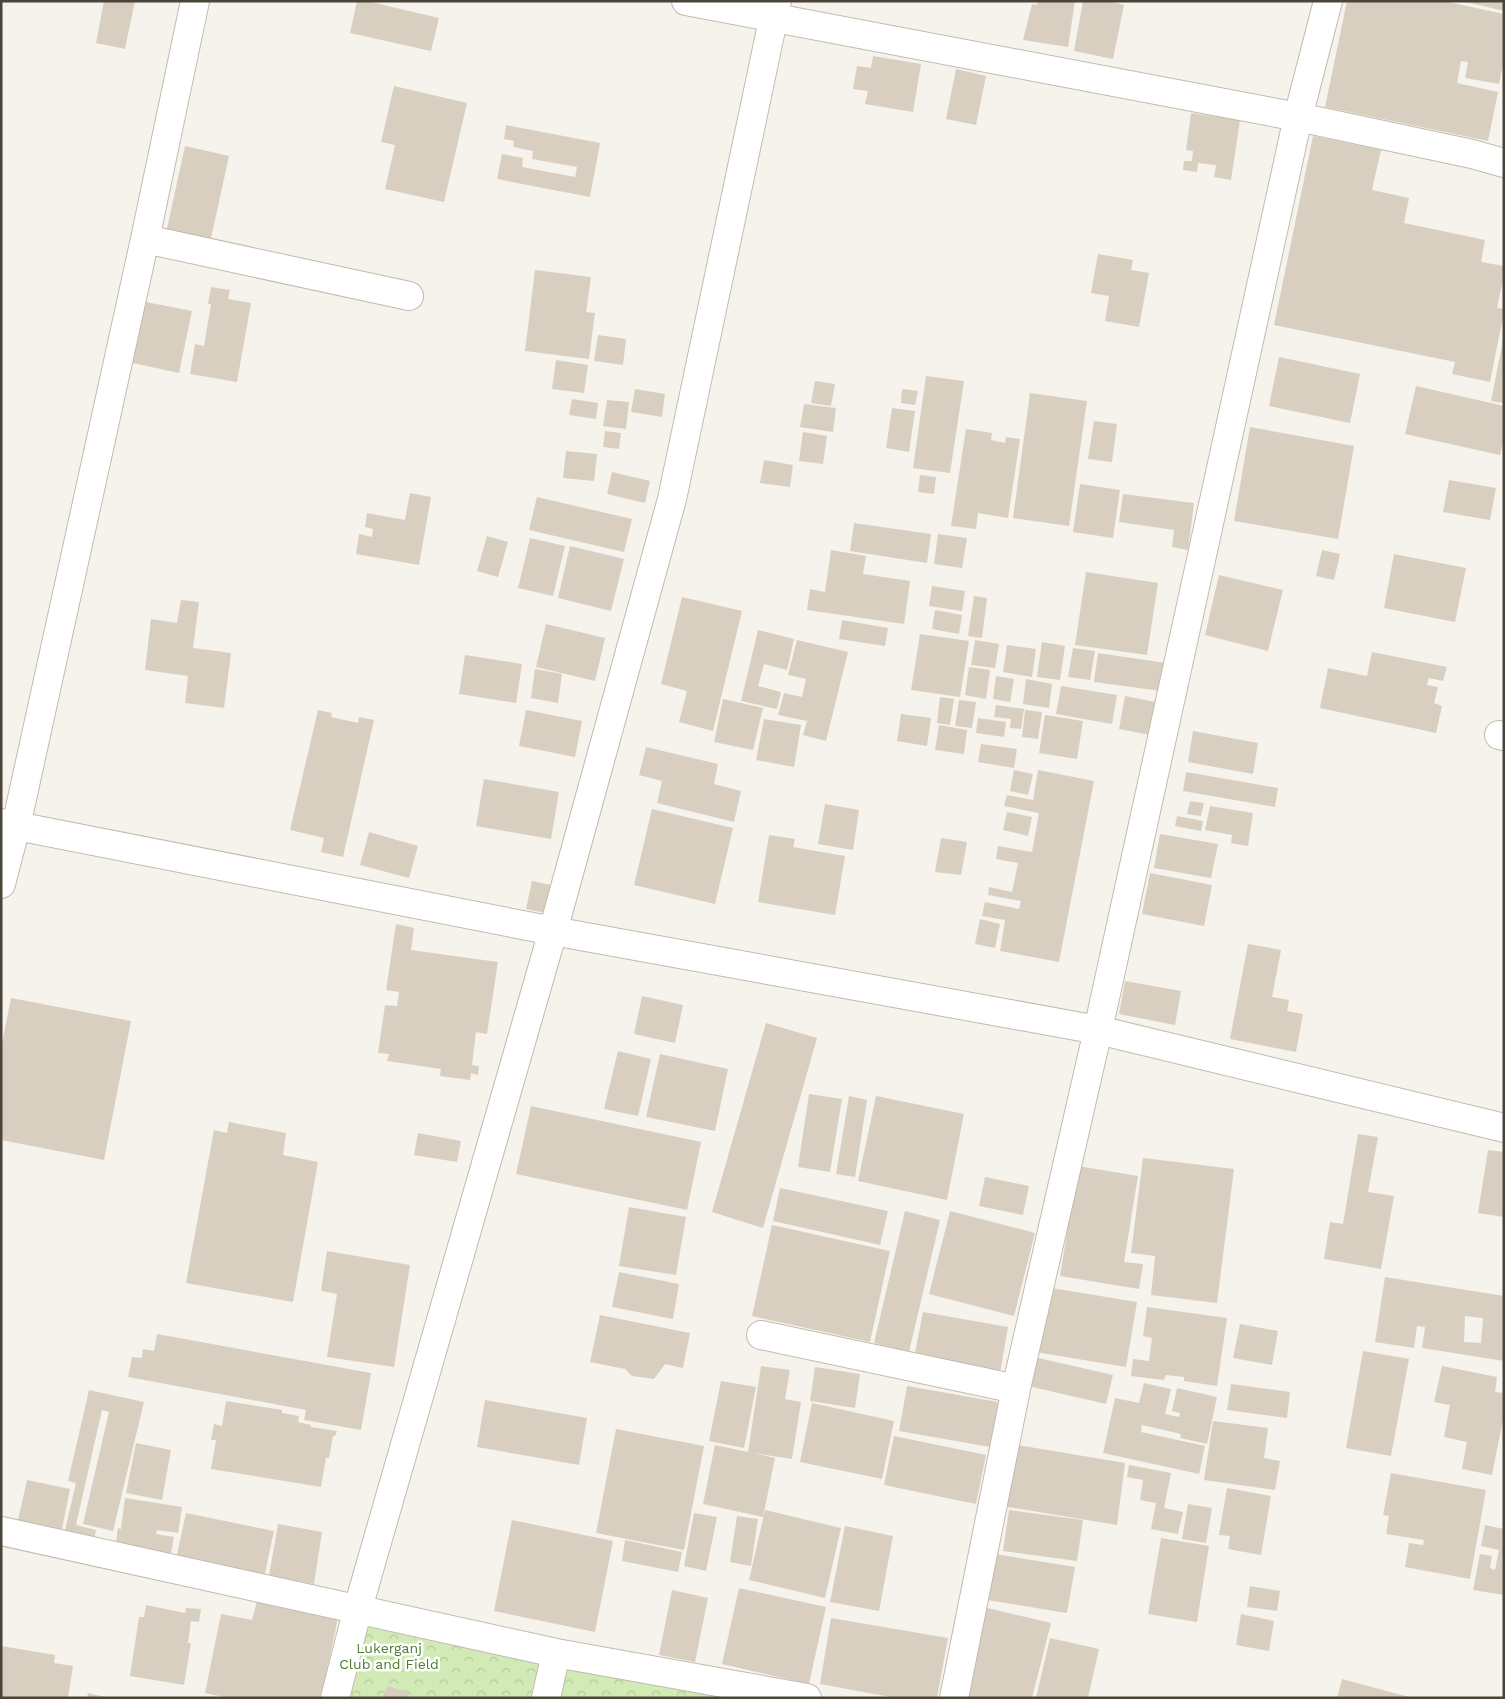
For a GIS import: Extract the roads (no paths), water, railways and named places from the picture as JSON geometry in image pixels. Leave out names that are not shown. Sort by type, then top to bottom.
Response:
[{"type":"street","points":[[1,884],[9,824],[144,240],[195,1]]},
{"type":"street","points":[[686,1],[774,9],[1298,117],[1472,154],[1504,163]]},
{"type":"street","points":[[954,1698],[1016,1389],[1098,1030],[1298,117],[1328,1]]},
{"type":"street","points":[[335,1698],[358,1608],[553,931],[672,499],[774,9]]},
{"type":"street","points":[[144,240],[409,296]]},
{"type":"street","points":[[9,824],[553,931],[1098,1030],[1504,1128]]},
{"type":"street","points":[[761,1335],[1016,1389]]},
{"type":"street","points":[[1,1531],[556,1653],[807,1698]]},
{"type":"street","points":[[546,1698],[556,1653]]},
{"type":"park label","name":"Lukerganj Club and Field","points":[[389,1656]]}]
